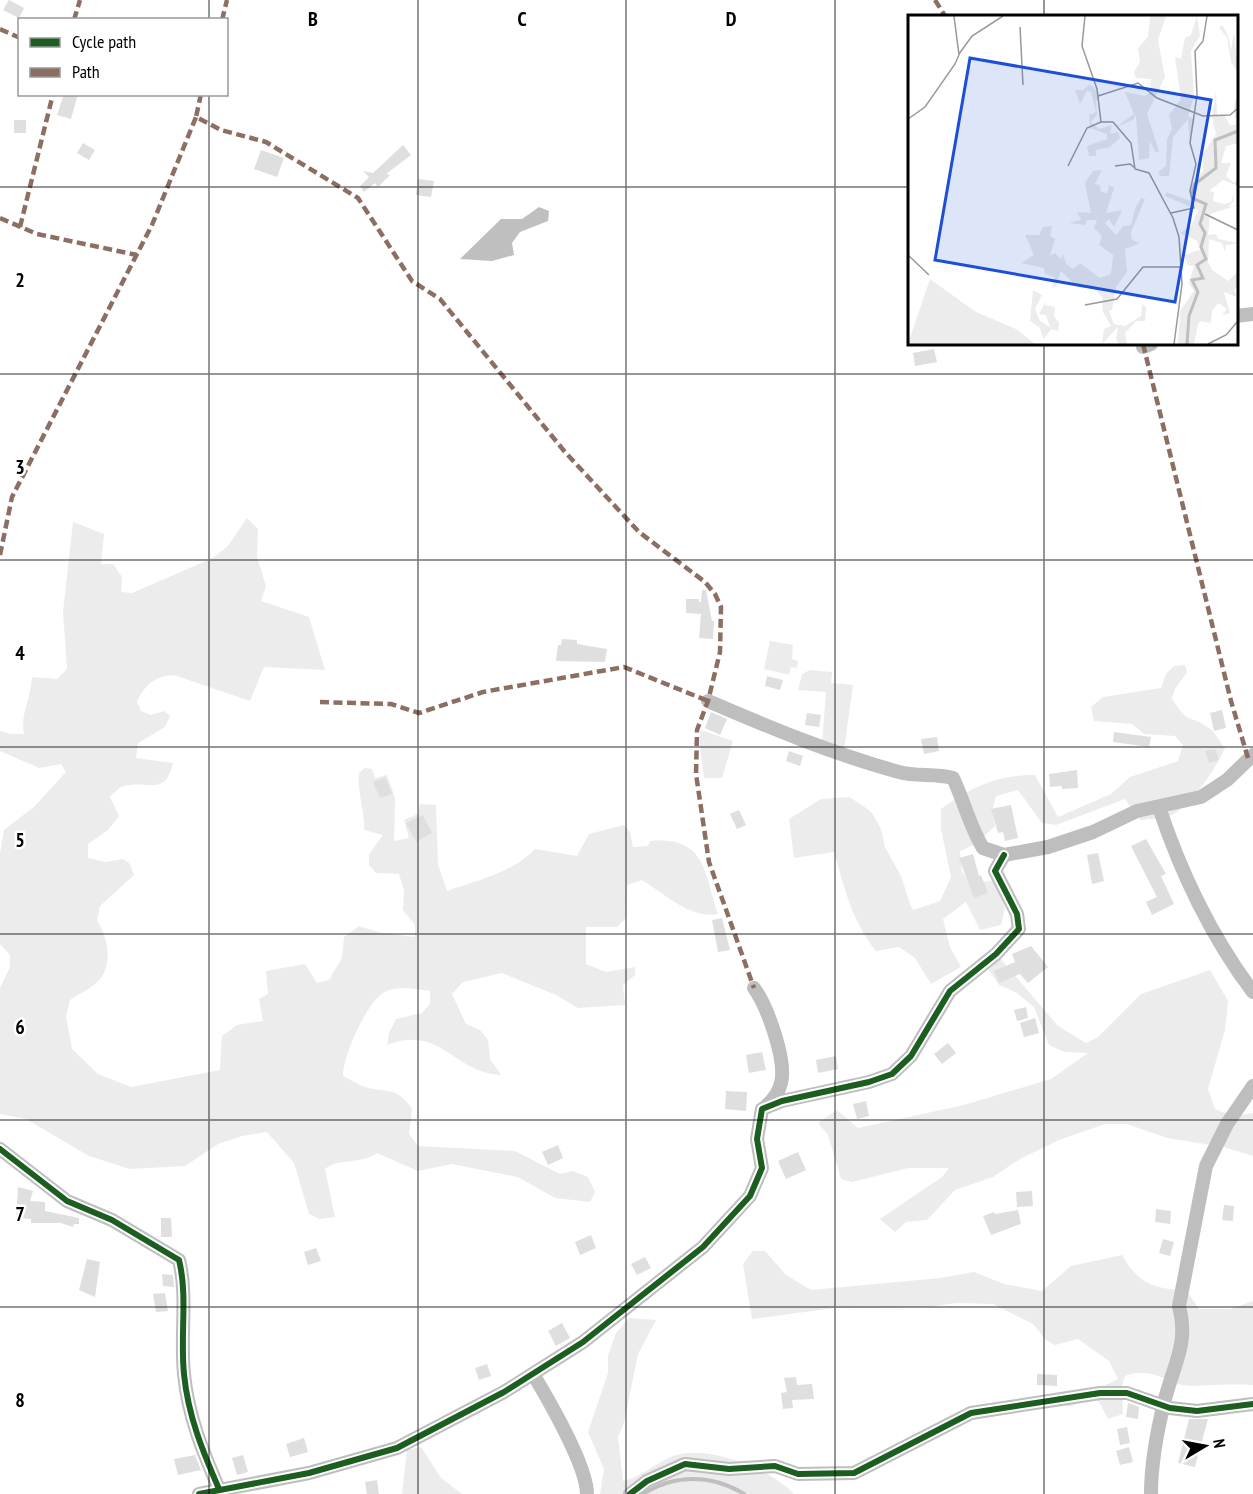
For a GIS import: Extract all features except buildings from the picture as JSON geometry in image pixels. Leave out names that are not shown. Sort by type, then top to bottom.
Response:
[{"type":"street","points":[[1238,316],[1253,314]]},
{"type":"street","points":[[708,701],[828,751],[902,774],[931,774],[953,778],[983,848],[1004,855],[1048,847],[1093,832],[1137,811],[1201,797],[1227,780],[1253,755]]},
{"type":"street","points":[[1159,807],[1167,830],[1208,920],[1253,992]]},
{"type":"street","points":[[762,1109],[797,1097],[869,1082],[892,1074],[911,1056],[950,991],[996,954],[1019,928],[1017,914],[995,870],[1004,855]]},
{"type":"street","points":[[199,1494],[309,1473],[397,1448],[504,1392],[583,1342],[703,1247],[750,1196],[762,1168],[757,1139],[762,1109],[774,1099],[783,1075],[774,1030],[754,987]]},
{"type":"street","points":[[1151,1494],[1150,1463],[1183,1342],[1184,1324],[1179,1306],[1206,1166],[1227,1124],[1253,1086]]},
{"type":"street","points":[[0,1149],[67,1202],[112,1220],[179,1260],[184,1281],[182,1308],[184,1375],[195,1434],[219,1489]]},
{"type":"street","points":[[533,1374],[556,1415],[585,1482],[587,1494]]},
{"type":"street","points":[[630,1494],[647,1480],[685,1464],[729,1469],[775,1466],[798,1474],[854,1473],[971,1413],[1100,1393],[1127,1393],[1164,1406],[1197,1411],[1253,1404]]},
{"type":"shaded area","points":[[539,207],[549,211],[548,221],[520,232],[512,243],[514,255],[492,261],[460,259],[501,219],[522,219]]},
{"type":"shaded area","points":[[247,518],[258,529],[257,557],[266,586],[261,601],[309,617],[325,670],[264,667],[250,701],[174,675],[161,677],[151,682],[143,691],[137,702],[141,711],[151,715],[164,711],[170,716],[165,727],[138,743],[136,758],[173,763],[165,781],[153,785],[121,787],[114,793],[110,797],[119,816],[108,830],[88,844],[88,858],[106,862],[123,859],[130,864],[134,875],[100,906],[97,920],[106,941],[107,964],[98,981],[70,1000],[66,1016],[72,1049],[98,1074],[131,1087],[220,1070],[222,1036],[237,1025],[263,1021],[259,999],[268,994],[266,971],[305,964],[317,983],[329,980],[342,958],[344,937],[359,926],[381,933],[415,937],[415,925],[403,910],[404,891],[399,874],[376,873],[369,865],[369,854],[383,835],[364,830],[359,773],[365,768],[372,769],[375,778],[387,775],[395,798],[394,841],[409,838],[404,820],[418,814],[420,804],[436,805],[438,865],[447,891],[505,870],[535,849],[577,856],[589,834],[624,825],[630,832],[633,847],[648,846],[650,841],[668,841],[682,844],[692,851],[700,860],[705,871],[718,914],[708,915],[688,909],[642,880],[627,885],[626,918],[617,927],[586,927],[586,964],[606,972],[635,967],[635,975],[623,985],[625,1005],[578,1008],[556,995],[502,973],[463,982],[452,994],[466,1024],[480,1030],[488,1040],[490,1059],[501,1075],[471,1067],[446,1051],[421,1041],[405,1040],[387,1045],[389,1033],[396,1019],[422,1013],[430,1004],[430,991],[394,989],[383,993],[376,999],[363,1019],[351,1044],[343,1076],[362,1086],[392,1092],[402,1097],[412,1109],[409,1134],[418,1146],[515,1151],[560,1174],[573,1171],[588,1177],[595,1192],[590,1202],[555,1198],[518,1177],[452,1164],[418,1171],[377,1153],[363,1159],[337,1163],[325,1169],[335,1217],[320,1219],[309,1214],[294,1163],[267,1132],[242,1136],[218,1144],[185,1166],[130,1169],[89,1156],[26,1119],[0,1114],[0,988],[10,967],[10,955],[0,944],[0,853],[4,830],[34,807],[66,772],[61,764],[39,768],[0,751],[0,731],[24,734],[23,720],[32,677],[57,679],[67,669],[63,612],[73,522],[104,534],[101,564],[113,564],[122,577],[121,592],[132,593],[213,558],[228,546]]},
{"type":"shaded area","points":[[770,641],[793,645],[792,659],[798,661],[797,668],[791,667],[789,675],[764,669]]},
{"type":"shaded area","points":[[1185,665],[1187,672],[1175,689],[1172,698],[1185,716],[1211,730],[1225,748],[1216,766],[1195,795],[1180,810],[1165,817],[1140,820],[1125,799],[1056,825],[1042,823],[1018,790],[996,796],[992,811],[995,826],[976,844],[960,851],[962,872],[972,884],[994,880],[1005,908],[1001,925],[980,930],[966,902],[943,919],[950,947],[961,967],[931,984],[915,958],[899,947],[876,951],[867,939],[855,915],[834,852],[794,858],[789,819],[821,799],[849,797],[872,813],[881,829],[885,847],[901,876],[911,907],[914,910],[940,901],[951,877],[941,829],[941,809],[985,784],[1009,777],[1035,775],[1058,817],[1111,794],[1130,777],[1178,761],[1183,745],[1175,736],[1144,734],[1132,724],[1094,721],[1091,707],[1103,697],[1161,688],[1166,674],[1174,666]]},
{"type":"shaded area","points":[[810,670],[832,672],[831,683],[853,685],[844,750],[822,743],[826,692],[798,690],[802,674]]},
{"type":"shaded area","points":[[701,730],[733,741],[722,778],[704,778],[699,738]]},
{"type":"shaded area","points":[[994,951],[1058,1026],[1086,1043],[1098,1037],[1141,994],[1210,970],[1228,1001],[1225,1030],[1208,1089],[1215,1109],[1233,1116],[1253,1113],[1253,1156],[1224,1147],[1167,1138],[1127,1124],[1105,1124],[1059,1140],[1020,1159],[993,1177],[955,1190],[927,1220],[906,1222],[895,1232],[880,1219],[942,1177],[949,1168],[908,1168],[852,1182],[841,1179],[828,1135],[818,1123],[837,1110],[858,1128],[964,1105],[1051,1079],[1088,1053],[1064,1052],[1049,1045],[1034,1007],[1017,993],[999,985],[987,967]]},
{"type":"shaded area","points":[[753,1251],[765,1251],[786,1275],[811,1290],[940,1278],[974,1272],[1004,1284],[1042,1291],[1071,1266],[1122,1255],[1141,1279],[1164,1288],[1186,1290],[1199,1309],[1230,1309],[1253,1301],[1253,1385],[1192,1386],[1175,1383],[1153,1374],[1135,1373],[1125,1376],[1122,1385],[1123,1414],[1108,1419],[1099,1402],[1094,1398],[1071,1406],[1023,1408],[1099,1388],[1118,1379],[1109,1361],[1078,1339],[1055,1345],[1046,1340],[1033,1324],[993,1304],[956,1303],[929,1307],[834,1308],[752,1319],[743,1264]]},
{"type":"shaded area","points":[[629,1318],[656,1320],[638,1354],[624,1423],[618,1437],[623,1481],[676,1455],[706,1453],[739,1461],[756,1468],[771,1476],[794,1494],[600,1494],[604,1469],[588,1432],[608,1373],[608,1356],[616,1333]]},
{"type":"shaded area","points":[[421,1447],[441,1478],[462,1494],[402,1494],[407,1450]]},
{"type":"waterway","points":[[643,1494],[667,1483],[693,1479],[719,1483],[744,1494]]},
{"type":"marked path","points":[[75,18],[80,0]]},
{"type":"marked path","points":[[222,18],[227,0]]},
{"type":"marked path","points":[[935,0],[944,15]]},
{"type":"marked path","points":[[0,29],[18,37]]},
{"type":"marked path","points":[[20,227],[53,96]]},
{"type":"marked path","points":[[201,96],[196,117],[221,130],[266,142],[358,198],[412,281],[440,299],[565,452],[639,532],[705,582],[715,594],[721,607],[720,652],[708,701],[697,730],[696,774],[709,862],[754,988]]},
{"type":"marked path","points":[[0,555],[12,497],[152,225],[196,117]]},
{"type":"marked path","points":[[0,218],[37,234],[137,255]]},
{"type":"marked path","points":[[1143,345],[1231,701],[1248,758]]},
{"type":"marked path","points":[[320,702],[391,704],[419,713],[483,692],[624,667],[708,701]]},
{"type":"cycle path","points":[[199,1494],[309,1473],[397,1448],[504,1392],[583,1342],[703,1247],[750,1196],[762,1168],[757,1139],[762,1109],[782,1101],[869,1082],[892,1074],[911,1056],[950,991],[996,954],[1019,929],[1017,914],[995,871],[1004,855]]},
{"type":"cycle path","points":[[0,1149],[67,1201],[112,1220],[179,1260],[183,1288],[183,1360],[186,1389],[197,1433],[219,1489]]},
{"type":"cycle path","points":[[630,1494],[647,1481],[685,1464],[729,1469],[775,1466],[798,1474],[854,1473],[971,1413],[1100,1393],[1127,1393],[1170,1408],[1197,1411],[1253,1404]]}]
